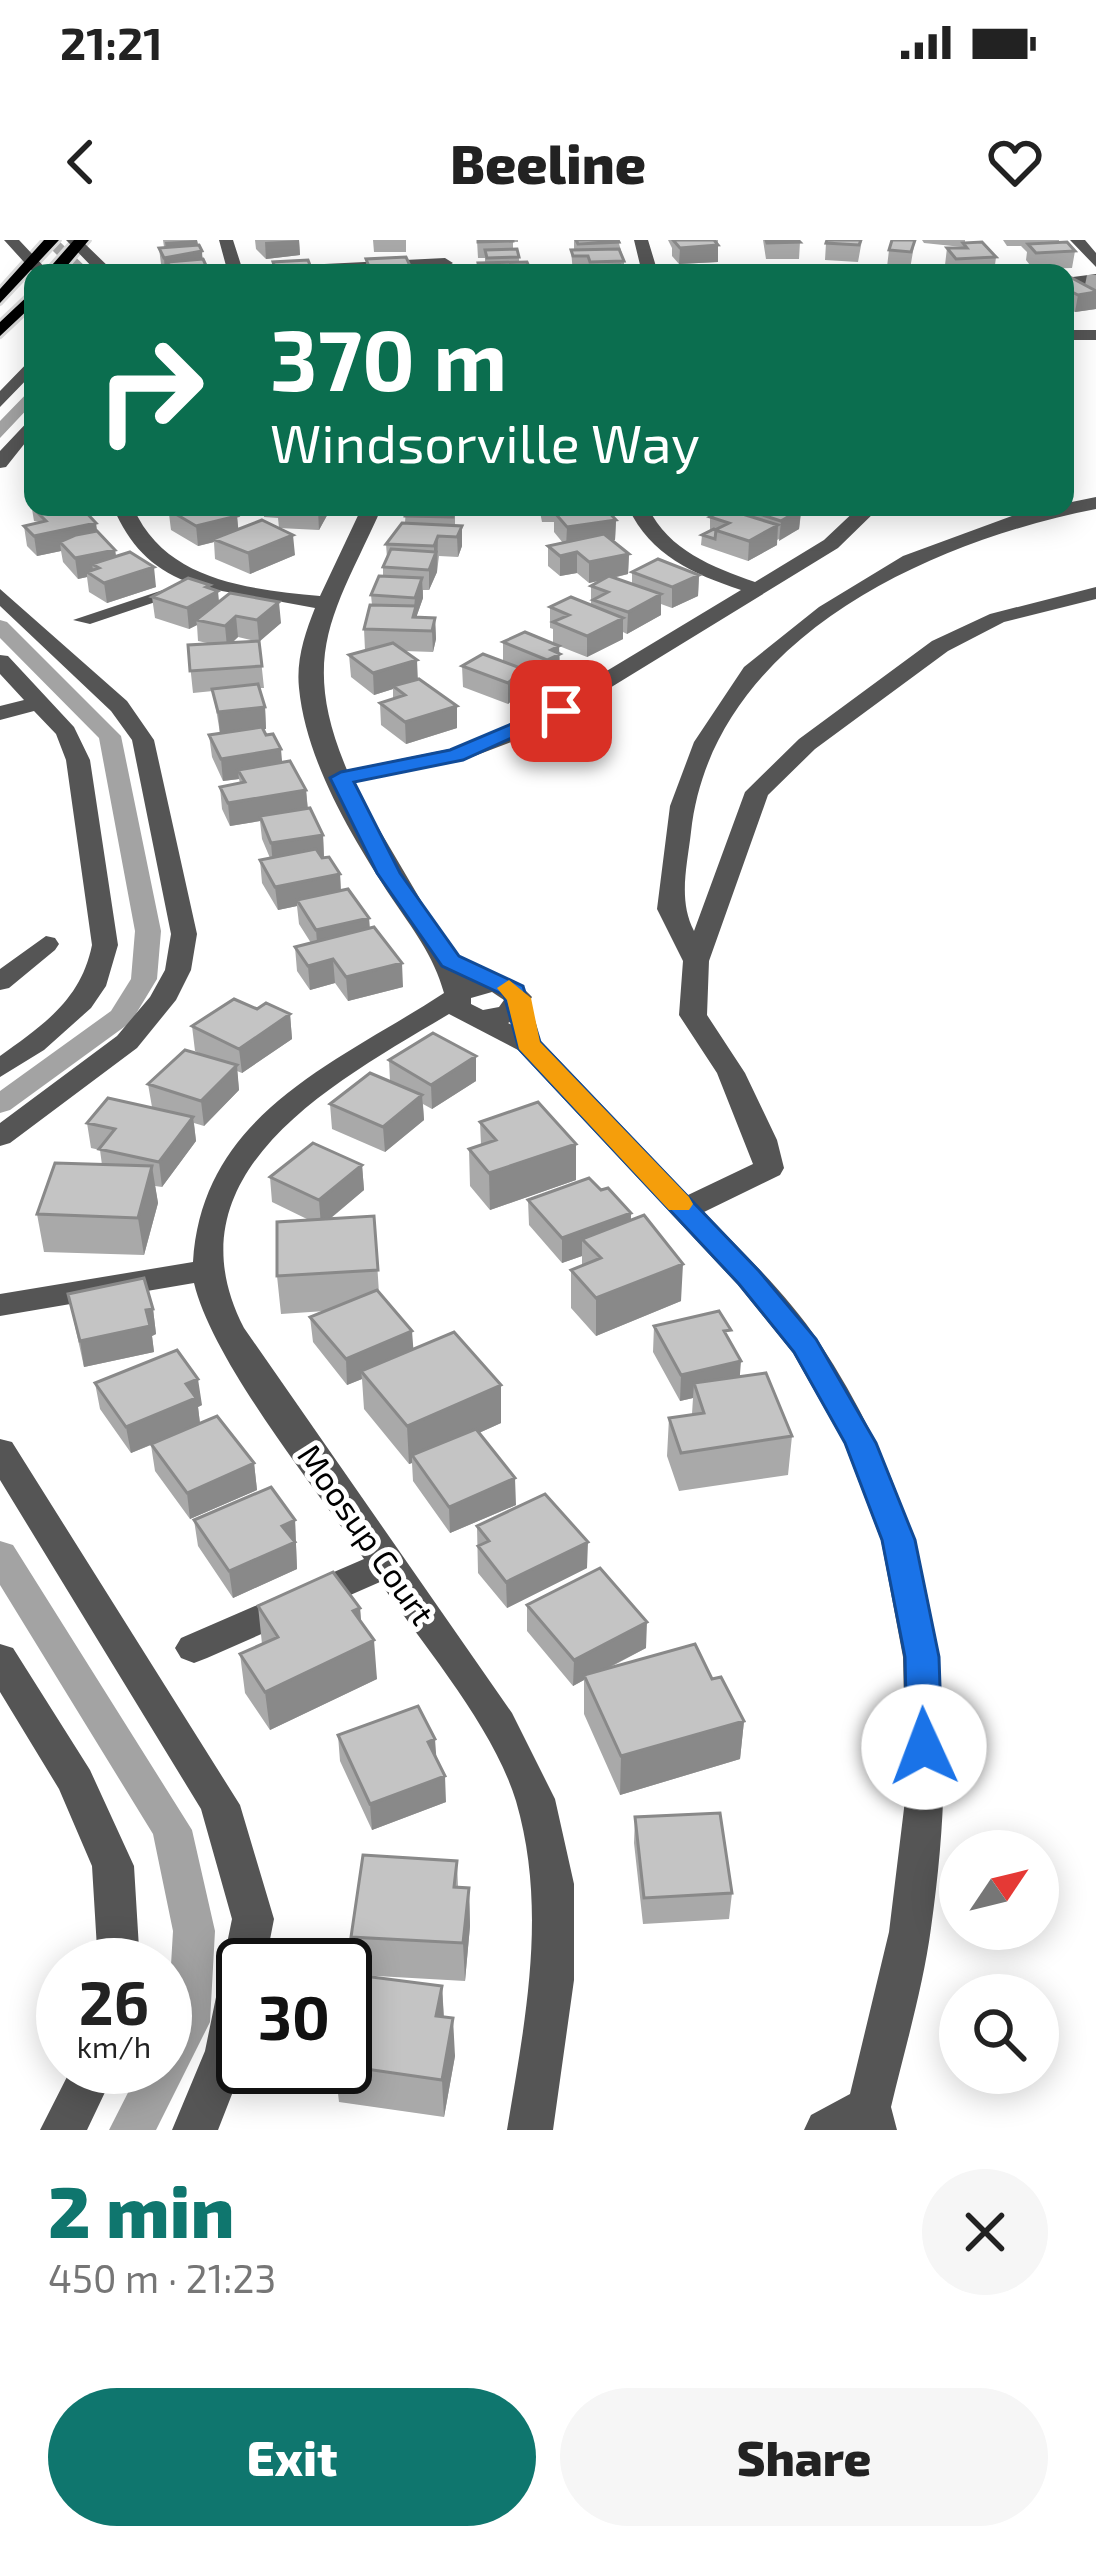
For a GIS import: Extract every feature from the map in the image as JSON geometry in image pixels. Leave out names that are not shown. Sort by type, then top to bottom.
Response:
[{"type":"main road","points":[[46,262],[77,243]]},
{"type":"main road","points":[[0,298],[24,279]]},
{"type":"main road","points":[[0,332],[24,306]]},
{"type":"street","points":[[11,240],[46,262]]},
{"type":"street","points":[[1077,240],[1096,262]]},
{"type":"street","points":[[0,402],[24,373]]},
{"type":"street","points":[[0,463],[24,432]]},
{"type":"street","points":[[125,516],[128,527],[154,555],[207,580],[268,596],[331,603]]},
{"type":"street","points":[[368,516],[309,664],[309,695],[317,728],[388,873],[451,961],[467,1006],[528,1044],[805,1346],[860,1443],[898,1540],[922,1657],[926,1792],[910,1932],[871,2119],[827,2130]]},
{"type":"street","points":[[641,516],[674,551],[716,575],[758,590]]},
{"type":"street","points":[[341,778],[456,755],[530,728],[831,544],[861,516]]},
{"type":"street","points":[[696,961],[670,909],[682,806],[705,742],[752,673],[826,611],[910,560],[1030,516]]},
{"type":"street","points":[[83,620],[207,580]]},
{"type":"street","points":[[684,1209],[769,1168],[762,1140],[730,1073],[693,1016],[696,961],[757,792],[807,744],[940,646],[997,618],[1096,593]]},
{"type":"street","points":[[0,595],[119,706],[143,740],[184,934],[178,970],[162,1000],[127,1042],[0,1137]]},
{"type":"street","points":[[0,661],[66,732],[78,760],[105,945],[103,970],[70,1017],[0,1069]]},
{"type":"street","points":[[0,713],[41,703]]},
{"type":"street","points":[[0,982],[46,944]]},
{"type":"street","points":[[451,961],[515,992],[528,1044]]},
{"type":"street","points":[[467,1006],[475,985],[497,984]]},
{"type":"street","points":[[467,1006],[507,1015],[519,1004]]},
{"type":"street","name":"Moosup Court","points":[[467,1006],[368,1048],[318,1082],[257,1139],[224,1184],[211,1230],[207,1270],[221,1318],[247,1362],[498,1724],[535,1799],[553,1884],[554,1980],[530,2130]]},
{"type":"street","points":[[0,1305],[207,1270]]},
{"type":"street","points":[[0,1451],[220,1805],[253,1919],[249,1938]]},
{"type":"street","points":[[194,1648],[387,1564]]},
{"type":"street","points":[[0,1659],[76,1782],[112,1866],[117,1938]]},
{"type":"street","points":[[195,2130],[216,2078]]},
{"type":"street","points":[[64,2130],[82,2094]]},
{"type":"building","points":[[576,240],[618,240],[619,242],[578,244]]},
{"type":"building","points":[[673,240],[714,240],[718,245],[680,248]]},
{"type":"building","points":[[827,240],[861,240],[859,245]]},
{"type":"building","points":[[892,240],[915,240],[911,252],[889,250]]},
{"type":"building","points":[[982,242],[996,257],[956,259],[947,248],[967,248],[963,243]]},
{"type":"building","points":[[1067,242],[1075,251],[1036,253],[1028,244]]},
{"type":"building","points":[[199,245],[202,251],[164,258],[159,248]]},
{"type":"building","points":[[517,249],[519,257],[487,258],[485,250]]},
{"type":"building","points":[[619,249],[624,261],[590,262],[588,256],[573,256],[571,250]]},
{"type":"building","points":[[406,257],[409,264],[368,264],[366,259]]},
{"type":"building","points":[[203,259],[205,264],[169,264]]},
{"type":"building","points":[[308,260],[310,264],[274,264]]},
{"type":"building","points":[[1074,279],[1096,292],[1078,295]]},
{"type":"building","points":[[41,516],[89,516],[96,523],[34,536],[24,526],[46,521]]},
{"type":"building","points":[[179,516],[237,516],[196,526]]},
{"type":"building","points":[[557,516],[612,516],[616,520],[567,527]]},
{"type":"building","points":[[749,516],[778,525],[749,541],[715,530],[729,523],[710,517]]},
{"type":"building","points":[[262,520],[293,535],[248,553],[213,539]]},
{"type":"building","points":[[402,523],[462,526],[457,537],[438,536],[434,546],[386,544]]},
{"type":"building","points":[[97,531],[115,550],[75,558],[60,542],[76,535]]},
{"type":"building","points":[[604,534],[629,554],[589,562],[577,552],[560,556],[548,546]]},
{"type":"building","points":[[391,549],[436,552],[429,570],[383,567]]},
{"type":"building","points":[[130,552],[154,567],[104,583],[87,572],[99,568],[92,564]]},
{"type":"building","points":[[658,559],[699,575],[672,587],[632,572]]},
{"type":"building","points":[[379,576],[422,578],[415,598],[371,595]]},
{"type":"building","points":[[609,576],[661,594],[628,612],[593,600],[608,592],[591,586]]},
{"type":"building","points":[[188,578],[218,591],[187,608],[152,597]]},
{"type":"building","points":[[230,593],[279,602],[257,620],[236,616],[225,626],[196,620]]},
{"type":"building","points":[[571,597],[623,618],[587,636],[553,622],[569,615],[550,607]]},
{"type":"building","points":[[370,605],[416,606],[413,617],[435,618],[432,631],[364,629]]},
{"type":"building","points":[[525,632],[559,646],[551,650],[560,654],[547,660],[503,642]]},
{"type":"building","points":[[259,641],[262,666],[190,671],[188,645]]},
{"type":"building","points":[[393,643],[417,660],[373,673],[349,655]]},
{"type":"building","points":[[483,654],[523,669],[508,683],[462,666]]},
{"type":"building","points":[[419,679],[457,706],[405,722],[380,703],[405,695],[393,686]]},
{"type":"building","points":[[258,684],[265,707],[218,712],[212,689]]},
{"type":"building","points":[[262,727],[266,735],[273,734],[281,749],[221,759],[209,735]]},
{"type":"building","points":[[290,761],[306,790],[228,803],[220,787],[245,782],[238,770]]},
{"type":"building","points":[[310,808],[323,835],[271,843],[260,816]]},
{"type":"building","points":[[316,849],[322,858],[329,857],[340,874],[275,887],[260,860]]},
{"type":"building","points":[[348,889],[369,918],[316,930],[297,900]]},
{"type":"building","points":[[374,927],[402,963],[346,977],[333,959],[308,966],[295,947]]},
{"type":"building","points":[[234,999],[257,1009],[266,1003],[290,1014],[239,1049],[192,1026]]},
{"type":"building","points":[[433,1033],[476,1056],[431,1085],[389,1060]]},
{"type":"building","points":[[185,1050],[237,1065],[201,1101],[148,1084]]},
{"type":"building","points":[[370,1073],[422,1095],[383,1127],[330,1104]]},
{"type":"building","points":[[108,1098],[193,1117],[159,1162],[99,1149],[115,1129],[87,1123]]},
{"type":"building","points":[[538,1102],[576,1144],[489,1173],[469,1149],[496,1140],[480,1122]]},
{"type":"building","points":[[313,1143],[362,1165],[319,1200],[270,1177]]},
{"type":"building","points":[[55,1163],[152,1166],[138,1218],[37,1214]]},
{"type":"building","points":[[589,1178],[601,1190],[608,1188],[631,1213],[562,1238],[528,1200]]},
{"type":"building","points":[[644,1215],[683,1264],[596,1298],[571,1270],[601,1258],[582,1239]]},
{"type":"building","points":[[374,1216],[378,1270],[277,1276],[277,1222]]},
{"type":"building","points":[[144,1278],[153,1309],[146,1310],[150,1326],[80,1341],[68,1294]]},
{"type":"building","points":[[377,1290],[412,1331],[346,1359],[310,1317]]},
{"type":"building","points":[[719,1311],[741,1361],[681,1375],[654,1326]]},
{"type":"building","points":[[454,1332],[501,1385],[407,1426],[361,1371]]},
{"type":"building","points":[[177,1350],[198,1379],[186,1384],[196,1398],[126,1427],[95,1383]]},
{"type":"building","points":[[766,1373],[792,1436],[681,1453],[669,1418],[704,1413],[694,1383]]},
{"type":"building","points":[[217,1416],[254,1463],[187,1493],[151,1444]]},
{"type":"building","points":[[476,1429],[515,1478],[449,1507],[412,1455]]},
{"type":"building","points":[[271,1487],[295,1520],[282,1526],[295,1542],[229,1571],[194,1520]]},
{"type":"building","points":[[545,1494],[588,1542],[506,1582],[478,1546],[489,1541],[477,1526]]},
{"type":"building","points":[[600,1568],[647,1622],[574,1660],[527,1605]]},
{"type":"building","points":[[333,1572],[360,1608],[353,1611],[374,1640],[265,1692],[240,1654],[278,1637],[258,1606]]},
{"type":"building","points":[[695,1644],[712,1679],[721,1677],[744,1721],[621,1756],[584,1675]]},
{"type":"building","points":[[418,1706],[435,1739],[428,1742],[445,1776],[370,1804],[338,1735]]},
{"type":"building","points":[[720,1813],[732,1893],[644,1898],[635,1817]]},
{"type":"building","points":[[363,1855],[457,1861],[454,1887],[469,1888],[463,1943],[351,1937]]},
{"type":"building","points":[[372,1977],[442,1986],[436,2016],[453,2018],[442,2080],[372,2070]]},
{"type":"waterway","points":[[49,240],[74,264]]},
{"type":"waterway","points":[[0,433],[24,403]]},
{"type":"waterway","points":[[0,626],[110,736],[148,931],[144,979],[121,1016],[0,1104]]},
{"type":"waterway","points":[[0,1555],[172,1830],[194,1931],[192,1961]]},
{"type":"waterway","points":[[132,2130],[150,2094]]},
{"type":"slow traffic","points":[[509,988],[519,998],[528,1044],[679,1204]]},
{"type":"route","points":[[561,711],[530,728],[456,755],[341,778],[388,873],[451,961],[515,992],[528,1044],[749,1278],[805,1346],[860,1443],[898,1540],[922,1657],[924,1747]]}]
